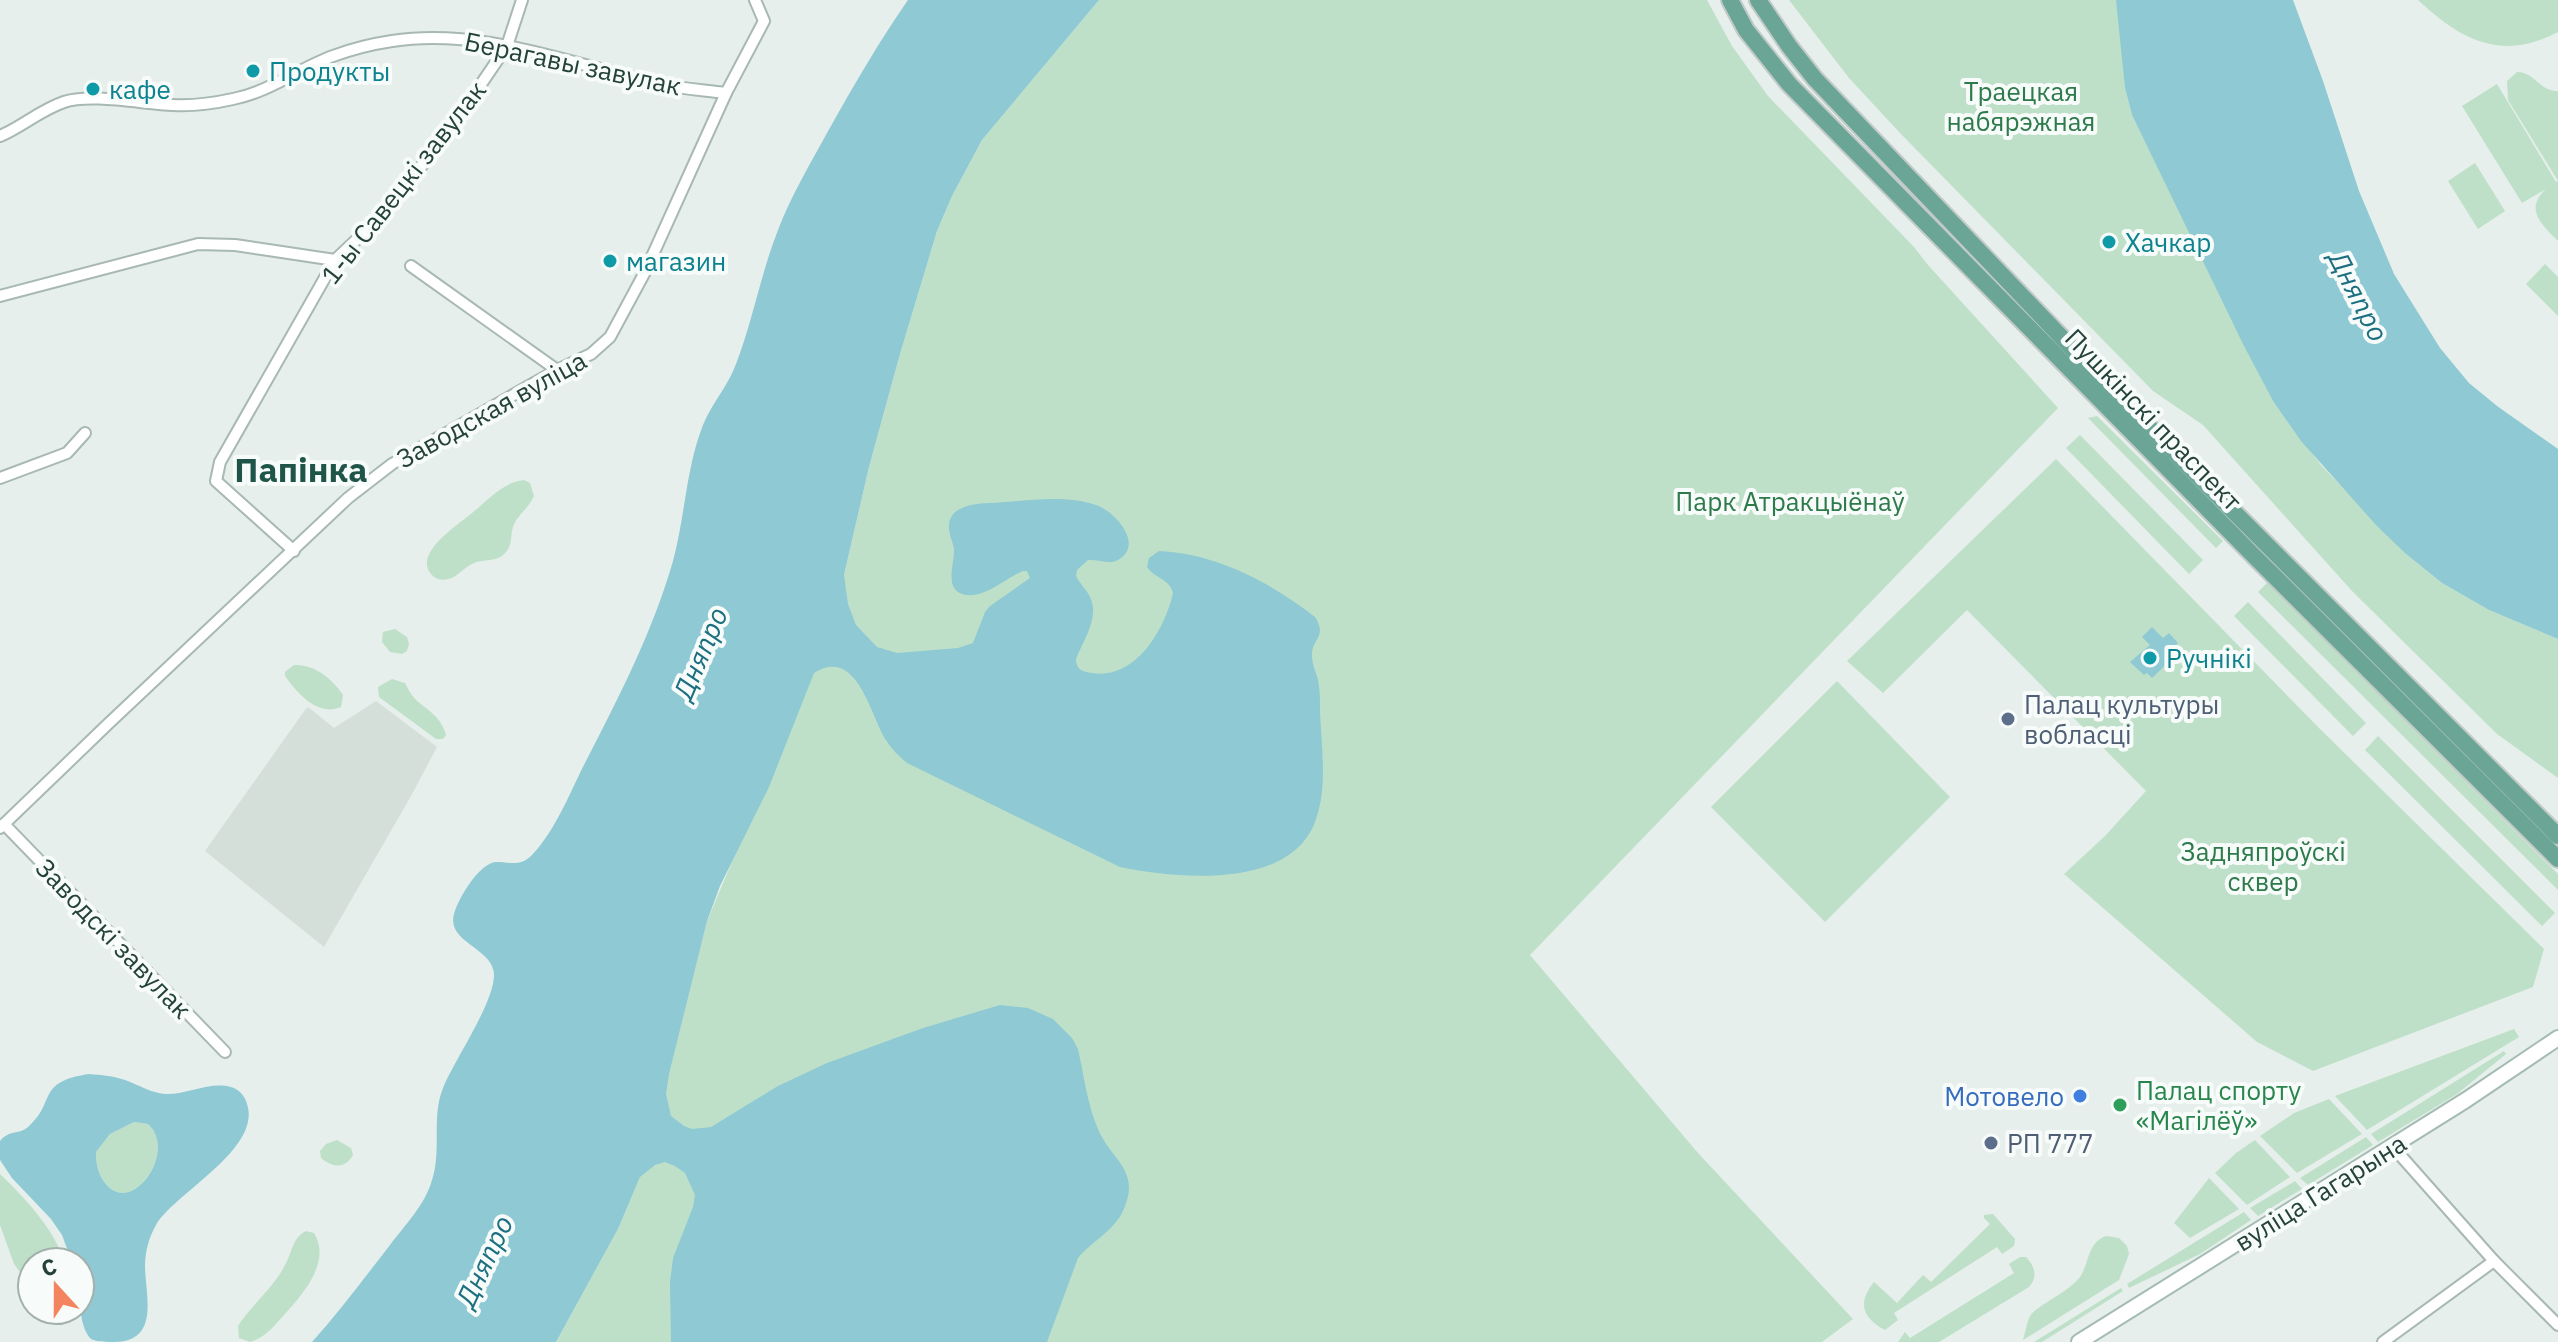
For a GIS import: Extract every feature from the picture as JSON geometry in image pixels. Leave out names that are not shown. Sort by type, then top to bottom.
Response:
[{"type":"main road","name":"Пушкінскі праспект","points":[[1730,0],[1746,30],[1789,84],[2558,859]]},
{"type":"main road","name":"Пушкінскі праспект","points":[[1758,0],[1815,79],[2096,373],[2558,836]]},
{"type":"main road","name":"вуліца Гагарына","points":[[2079,1342],[2393,1147],[2558,1038]]},
{"type":"street","name":"1-ы Савецкі завулак","points":[[294,551],[216,481],[220,462],[335,260],[406,187],[507,46],[522,0]]},
{"type":"street","points":[[726,93],[764,21],[755,0]]},
{"type":"street","name":"Берагавы завулак","points":[[0,136],[66,101],[126,100],[175,106],[235,99],[282,81],[331,56],[393,41],[449,36],[507,46],[663,85],[726,93]]},
{"type":"street","name":"Заводская вуліца","points":[[2,826],[348,498],[392,464],[557,370],[591,354],[610,337],[645,272],[726,93]]},
{"type":"street","points":[[0,296],[198,244],[235,245],[335,260]]},
{"type":"street","points":[[411,266],[557,370]]},
{"type":"street","points":[[0,478],[67,453],[85,433]]},
{"type":"street","name":"Заводскі завулак","points":[[2,826],[225,1052]]},
{"type":"street","points":[[2393,1147],[2494,1261],[2558,1325]]},
{"type":"street","points":[[2383,1342],[2494,1261]]},
{"type":"shaded area","points":[[376,701],[437,747],[324,947],[205,851],[308,707],[334,728]]},
{"type":"green space","name":"Парк Атракцыёнаў","points":[[1099,0],[1707,0],[1732,46],[1768,96],[1914,247],[2058,408],[1530,955],[1698,1153],[1853,1319],[1822,1342],[556,1342],[618,1229],[640,1177],[707,921],[844,575],[869,467],[937,231],[982,140]]},
{"type":"green space","name":"Траецкая набярэжная","points":[[1789,0],[2116,0],[2125,88],[2132,115],[2273,401],[2321,465],[2406,554],[2442,583],[2489,610],[2558,639],[2558,778],[2497,734],[2352,591],[2203,425],[2153,391],[1900,133],[1849,78]]},
{"type":"green space","points":[[2418,0],[2558,0],[2558,32],[2537,41],[2500,46],[2466,36]]},
{"type":"green space","points":[[2517,72],[2558,91],[2558,181],[2508,100],[2507,81]]},
{"type":"green space","points":[[2497,84],[2558,181],[2558,241],[2537,216],[2536,203],[2546,189],[2522,203],[2462,106]]},
{"type":"green space","points":[[2475,163],[2505,211],[2478,229],[2448,181]]},
{"type":"green space","points":[[2545,264],[2558,277],[2558,316],[2526,284]]},
{"type":"green space","points":[[2097,416],[2223,541],[2216,548],[2088,418]]},
{"type":"green space","points":[[2080,435],[2203,560],[2189,574],[2066,448]]},
{"type":"green space","name":"Задняпроўскі сквер","points":[[2056,459],[2318,727],[2544,949],[2533,987],[2313,1071],[2257,1042],[2064,874],[2105,836],[2146,791],[1967,610],[1883,693],[1847,661]]},
{"type":"green space","points":[[524,480],[530,483],[534,496],[515,523],[506,552],[496,559],[474,563],[452,578],[441,580],[433,576],[427,566],[428,557],[440,540],[496,493],[509,484]]},
{"type":"green space","points":[[2268,582],[2558,874],[2558,890],[2258,592]]},
{"type":"green space","points":[[2248,602],[2366,723],[2353,736],[2234,616]]},
{"type":"green space","points":[[395,629],[407,637],[409,644],[402,654],[390,652],[382,642],[383,632]]},
{"type":"green space","points":[[294,665],[316,670],[334,683],[343,695],[341,707],[324,709],[302,696],[285,676],[285,672]]},
{"type":"green space","points":[[392,679],[405,683],[414,698],[438,719],[446,735],[443,739],[436,739],[379,697],[378,687]]},
{"type":"green space","points":[[1837,681],[1950,797],[1825,922],[1711,807]]},
{"type":"green space","points":[[2378,736],[2555,913],[2542,926],[2365,750]]},
{"type":"green space","points":[[2514,1029],[2519,1037],[2367,1130],[2335,1096]]},
{"type":"green space","points":[[2504,1051],[2506,1054],[2457,1094],[2378,1142],[2371,1134]]},
{"type":"green space","points":[[2329,1099],[2362,1134],[2297,1173],[2260,1136],[2294,1113]]},
{"type":"green space","points":[[134,1122],[148,1124],[156,1136],[158,1150],[155,1164],[138,1187],[127,1192],[116,1192],[101,1176],[96,1152],[110,1134]]},
{"type":"green space","points":[[2366,1137],[2373,1145],[2308,1185],[2300,1178]]},
{"type":"green space","points":[[337,1140],[351,1148],[353,1155],[338,1166],[321,1158],[320,1151],[326,1144]]},
{"type":"green space","points":[[2255,1140],[2290,1177],[2247,1205],[2215,1173]]},
{"type":"green space","points":[[0,1174],[29,1204],[58,1246],[16,1246],[16,1267],[0,1225]]},
{"type":"green space","points":[[2209,1178],[2239,1209],[2190,1238],[2174,1223]]},
{"type":"green space","points":[[2295,1181],[2302,1189],[2258,1216],[2250,1208]]},
{"type":"green space","points":[[2244,1212],[2251,1220],[2200,1254],[2129,1288],[2127,1284]]},
{"type":"green space","points":[[1993,1214],[2015,1239],[2014,1246],[2002,1254],[1997,1247],[1894,1313],[1898,1320],[1885,1330],[1871,1320],[1864,1303],[1874,1282],[1897,1303],[1923,1275],[1931,1282],[1990,1224],[1984,1215]]},
{"type":"green space","points":[[306,1231],[314,1233],[319,1244],[319,1255],[306,1288],[265,1335],[250,1342],[239,1338],[238,1326],[275,1280],[296,1241]]},
{"type":"green space","points":[[2106,1236],[2119,1238],[2127,1246],[2129,1254],[2119,1280],[2023,1340],[2030,1316],[2075,1283],[2095,1243]]},
{"type":"green space","points":[[2026,1257],[2032,1264],[2034,1279],[2029,1287],[1939,1342],[1898,1342],[1905,1332],[1910,1338],[2014,1273],[2009,1264]]},
{"type":"green space","points":[[2121,1288],[2123,1291],[2042,1342],[2034,1342]]},
{"type":"water","name":"Дняпро","points":[[908,0],[1099,0],[982,140],[937,231],[869,467],[844,575],[848,604],[856,625],[877,647],[897,653],[958,648],[973,643],[990,606],[1030,578],[1027,571],[1023,571],[982,593],[959,593],[952,583],[954,549],[949,525],[954,513],[973,505],[1058,499],[1104,508],[1124,529],[1129,546],[1126,554],[1118,560],[1088,560],[1077,570],[1076,576],[1093,605],[1089,629],[1076,659],[1078,668],[1083,671],[1108,673],[1122,669],[1146,649],[1155,636],[1173,593],[1168,584],[1147,567],[1149,558],[1159,551],[1201,557],[1242,572],[1315,617],[1320,634],[1312,656],[1319,688],[1323,765],[1322,793],[1316,819],[1303,842],[1284,858],[1259,869],[1201,876],[1120,867],[907,763],[886,740],[868,701],[852,676],[841,668],[829,667],[814,673],[769,787],[720,886],[707,921],[669,1074],[666,1094],[671,1116],[692,1129],[711,1127],[778,1086],[827,1063],[923,1028],[1000,1005],[1028,1008],[1053,1019],[1072,1038],[1078,1049],[1094,1119],[1123,1167],[1129,1186],[1128,1198],[1118,1220],[1078,1258],[1047,1342],[671,1342],[670,1282],[673,1258],[695,1195],[685,1173],[665,1162],[655,1165],[640,1177],[618,1229],[556,1342],[312,1342],[408,1222],[429,1189],[435,1169],[439,1099],[488,1000],[494,975],[487,958],[457,932],[453,924],[456,908],[483,868],[496,862],[523,861],[541,845],[611,713],[665,587],[677,544],[697,441],[736,364],[783,217],[846,99]]},
{"type":"water","name":"Дняпро","points":[[2116,0],[2293,0],[2359,191],[2394,274],[2440,348],[2469,383],[2558,449],[2558,639],[2489,610],[2442,583],[2406,554],[2301,441],[2273,401],[2132,115],[2125,88]]},
{"type":"water","points":[[2152,627],[2163,638],[2169,633],[2178,643],[2168,653],[2173,658],[2152,678],[2130,662],[2150,645],[2142,637]]},
{"type":"water","points":[[89,1074],[125,1080],[165,1094],[223,1086],[239,1091],[247,1104],[248,1121],[230,1154],[166,1212],[156,1225],[145,1261],[147,1314],[139,1334],[129,1340],[108,1342],[91,1339],[84,1326],[96,1326],[96,1246],[66,1246],[51,1219],[12,1178],[0,1160],[0,1141],[28,1127],[37,1118],[49,1094],[61,1082]],"holes":[[[134,1122],[148,1124],[156,1136],[158,1150],[155,1164],[138,1187],[127,1192],[116,1192],[105,1183],[97,1165],[96,1152],[110,1134]]]},
{"type":"place","name":"Продукты","points":[[253,71]]},
{"type":"place","name":"кафе","points":[[93,89]]},
{"type":"place","name":"Хачкар","points":[[2109,242]]},
{"type":"place","name":"магазин","points":[[610,261]]},
{"type":"place","name":"Ручнікі","points":[[2150,658]]},
{"type":"place","name":"Палац культуры вобласці","points":[[2008,719]]},
{"type":"place","name":"Мотовело","points":[[2080,1096]]},
{"type":"place","name":"Палац спорту «Магілёў»","points":[[2120,1105]]},
{"type":"place","name":"РП 777","points":[[1991,1143]]},
{"type":"district","name":"Папінка","points":[[301,469]]}]
